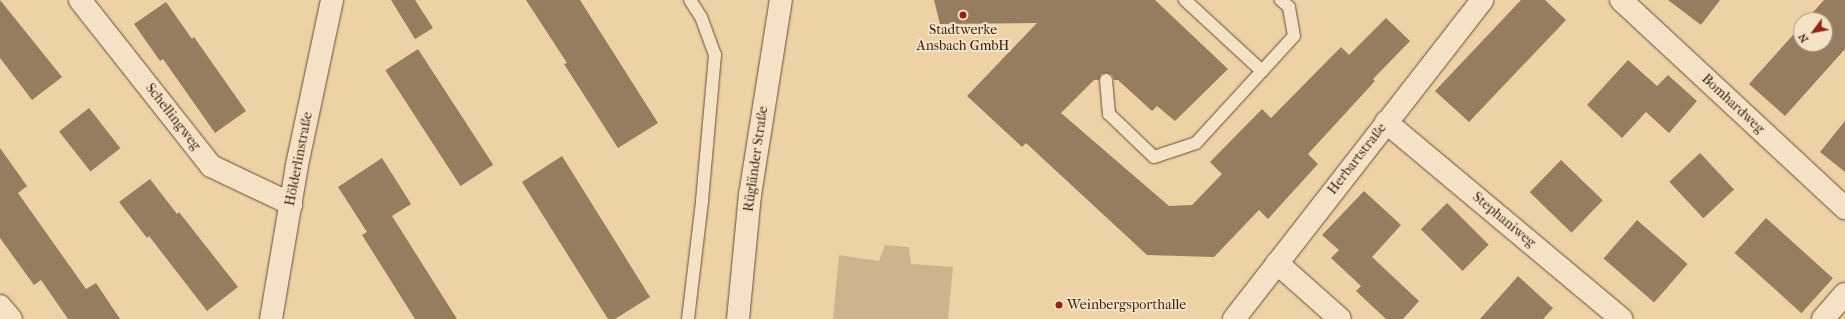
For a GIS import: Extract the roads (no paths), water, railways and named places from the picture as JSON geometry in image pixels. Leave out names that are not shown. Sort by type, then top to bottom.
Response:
[{"type":"street","name":"Schellingweg","points":[[80,0],[211,166],[291,204]]},
{"type":"street","name":"Hölderlinstraße","points":[[271,319],[291,204],[332,0]]},
{"type":"street","name":"Rügländer Straße","points":[[738,319],[751,187],[781,0]]},
{"type":"street","name":"Herbartstraße","points":[[1234,319],[1482,0]]},
{"type":"street","name":"Bomhardweg","points":[[1621,0],[1845,208]]},
{"type":"street","name":"Stephaniweg","points":[[1386,122],[1622,319]]},
{"type":"street","points":[[1277,262],[1340,319]]},
{"type":"street","points":[[1823,319],[1845,294]]},
{"type":"street","points":[[0,306],[11,319]]},
{"type":"lane","points":[[688,319],[702,201],[715,55],[701,17],[690,0]]},
{"type":"lane","points":[[1185,0],[1262,71]]},
{"type":"lane","points":[[1106,80],[1109,114],[1154,157],[1196,143],[1294,36],[1289,7],[1281,0]]},
{"type":"place","name":"Stadtwerke Ansbach GmbH","points":[[963,15]]},
{"type":"place","name":"Weinbergsporthalle","points":[[1059,305]]}]
